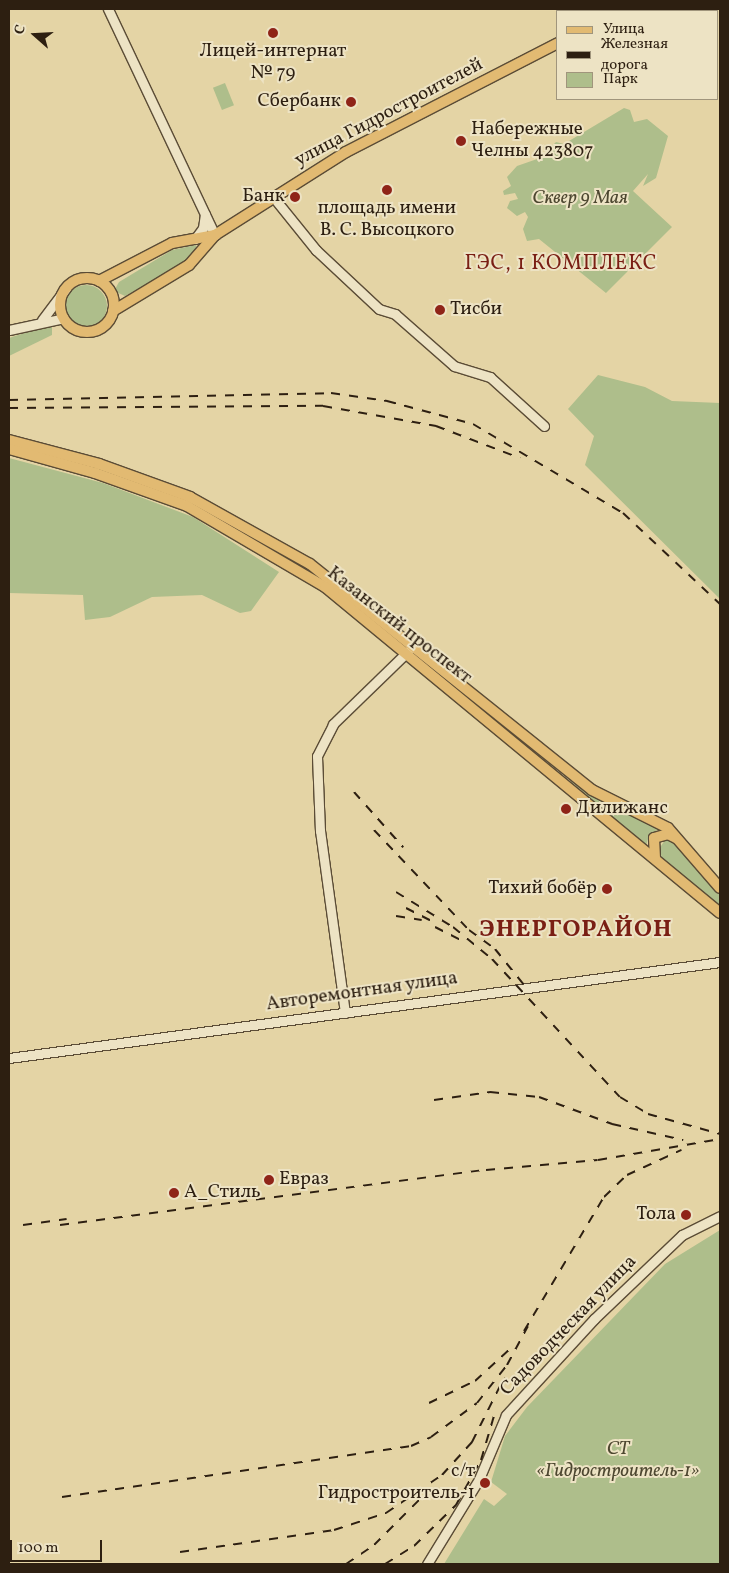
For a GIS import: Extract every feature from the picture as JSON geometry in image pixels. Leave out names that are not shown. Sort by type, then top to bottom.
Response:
[{"type":"main road","name":"улица Гидростроителей","points":[[215,235],[346,152],[556,45]]},
{"type":"main road","points":[[215,235],[189,265],[114,311],[105,324],[92,331],[76,329],[64,318],[60,305],[66,288],[78,279],[99,281],[172,243],[215,235]]},
{"type":"main road","points":[[99,281],[110,292],[114,311]]},
{"type":"main road","name":"Казанский проспект","points":[[9,440],[98,464],[190,497],[328,583],[592,790],[656,819],[681,841],[720,888]]},
{"type":"main road","name":"Казанский проспект","points":[[9,449],[95,473],[187,506],[328,583]]},
{"type":"main road","name":"Казанский проспект","points":[[349,599],[657,862],[720,913]]},
{"type":"main road","points":[[657,862],[651,851],[654,838],[668,834],[681,841]]},
{"type":"street","points":[[108,9],[215,235]]},
{"type":"street","points":[[274,198],[316,250],[379,309],[395,314],[454,366],[490,377],[544,426]]},
{"type":"street","points":[[195,239],[203,228],[205,214]]},
{"type":"street","points":[[42,320],[66,288]]},
{"type":"street","points":[[9,330],[42,320],[64,318]]},
{"type":"street","points":[[345,1013],[320,831],[317,756],[333,724],[408,651]]},
{"type":"street","name":"Авторемонтная улица","points":[[9,1058],[718,961]]},
{"type":"street","name":"Садоводческая улица","points":[[427,1564],[478,1479],[506,1414],[594,1319],[682,1235],[720,1216]]},
{"type":"green space","points":[[225,83],[234,105],[222,110],[213,88]]},
{"type":"green space","name":"Сквер 9 Мая","points":[[624,108],[630,110],[634,122],[647,119],[668,136],[656,178],[643,186],[648,174],[633,191],[672,227],[606,293],[539,239],[527,241],[523,229],[528,217],[525,212],[517,216],[507,208],[510,201],[518,199],[515,193],[504,195],[503,191],[511,186],[507,177],[517,166],[540,158],[556,142],[564,144]]},
{"type":"green space","points":[[196,245],[197,250],[178,268],[125,296],[114,291],[119,282],[172,250]]},
{"type":"green space","points":[[90,285],[98,288],[104,294],[107,306],[104,318],[98,324],[82,327],[74,324],[68,318],[65,302],[68,294],[74,288]]},
{"type":"green space","points":[[52,324],[52,335],[9,356],[9,338]]},
{"type":"green space","points":[[598,375],[645,387],[672,401],[720,403],[720,599],[585,465],[594,436],[568,409]]},
{"type":"green space","points":[[9,458],[103,483],[193,517],[279,572],[251,611],[240,613],[202,595],[152,597],[110,617],[85,620],[83,595],[9,593]]},
{"type":"green space","points":[[568,779],[598,797],[660,828],[649,836],[646,846]]},
{"type":"green space","points":[[665,840],[674,840],[713,883],[720,893],[720,908],[662,858],[659,849]]},
{"type":"green space","name":"СТ «Гидростроитель-1»","points":[[720,1230],[720,1564],[444,1564],[484,1499],[494,1506],[507,1494],[491,1482],[505,1436],[527,1407],[665,1264]]},
{"type":"railway","points":[[9,400],[331,393],[387,401],[473,424],[623,513],[720,604]]},
{"type":"railway","points":[[9,408],[323,406],[436,426],[520,458]]},
{"type":"railway","points":[[354,792],[403,847]]},
{"type":"railway","points":[[374,830],[469,930],[495,949],[525,986]]},
{"type":"railway","points":[[396,892],[453,927],[492,959],[620,1097],[648,1114],[720,1134]]},
{"type":"railway","points":[[406,908],[430,920]]},
{"type":"railway","points":[[396,916],[422,920]]},
{"type":"railway","points":[[435,927],[464,942]]},
{"type":"railway","points":[[434,1100],[490,1092],[539,1097],[612,1124],[683,1140]]},
{"type":"railway","points":[[60,1225],[486,1170],[598,1160],[720,1139]]},
{"type":"railway","points":[[524,1331],[604,1197],[627,1175],[681,1150]]},
{"type":"railway","points":[[23,1225],[67,1219]]},
{"type":"railway","points":[[62,1497],[411,1446],[431,1437],[477,1403],[507,1365],[528,1326]]},
{"type":"railway","points":[[429,1403],[475,1381],[512,1347]]},
{"type":"railway","points":[[180,1552],[334,1530],[386,1513],[442,1475],[472,1442],[504,1378]]},
{"type":"railway","points":[[385,1564],[414,1546],[456,1505],[481,1460],[496,1409]]},
{"type":"railway","points":[[346,1564],[374,1545],[425,1494]]},
{"type":"place","name":"Лицей-интернат № 79","points":[[273,33]]},
{"type":"place","name":"Сбербанк","points":[[351,102]]},
{"type":"place","name":"Набережные Челны 423807","points":[[461,141]]},
{"type":"place","name":"площадь имени В. С. Высоцкого","points":[[387,190]]},
{"type":"place","name":"Банк","points":[[295,197]]},
{"type":"place","name":"Тисби","points":[[440,310]]},
{"type":"place","name":"Дилижанс","points":[[566,809]]},
{"type":"place","name":"Тихий бобёр","points":[[607,889]]},
{"type":"place","name":"Евраз","points":[[269,1180]]},
{"type":"place","name":"А_Стиль","points":[[174,1193]]},
{"type":"place","name":"Тола","points":[[686,1215]]},
{"type":"place","name":"с/т Гидростроитель-1","points":[[485,1483]]},
{"type":"district","name":"ГЭС, 1 КОМПЛЕКС","points":[[561,264]]},
{"type":"district","name":"ЭНЕРГОРАЙОН","points":[[576,931]]}]
